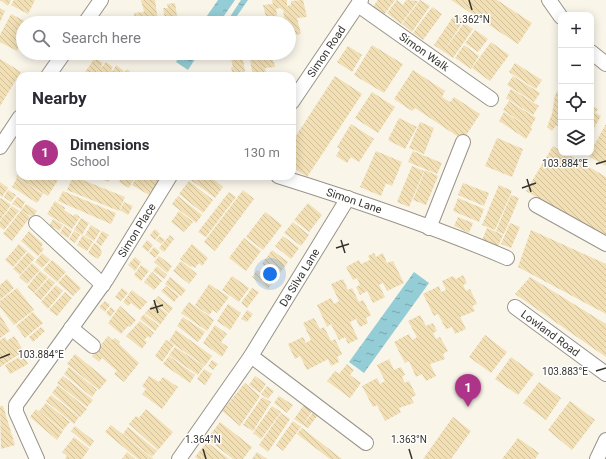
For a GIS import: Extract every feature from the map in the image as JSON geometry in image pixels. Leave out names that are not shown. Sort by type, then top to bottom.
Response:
[{"type":"street","points":[[90,16],[101,0]]},
{"type":"street","points":[[549,0],[558,13]]},
{"type":"street","name":"Simon Walk","points":[[359,2],[490,99]]},
{"type":"street","name":"Simon Road","points":[[296,96],[359,2]]},
{"type":"street","points":[[594,54],[606,64]]},
{"type":"street","points":[[51,72],[59,60]]},
{"type":"street","points":[[0,147],[16,123]]},
{"type":"street","points":[[429,228],[463,142]]},
{"type":"street","name":"Simon Place","points":[[37,459],[16,412],[16,405],[103,285],[168,180]]},
{"type":"street","name":"Simon Lane","points":[[291,180],[348,198],[507,258]]},
{"type":"street","name":"Da Silva Lane","points":[[178,459],[251,356],[348,198]]},
{"type":"street","points":[[536,205],[606,244]]},
{"type":"street","points":[[36,223],[103,285]]},
{"type":"street","name":"Lowland Road","points":[[515,307],[606,374]]},
{"type":"street","points":[[71,328],[93,346]]},
{"type":"street","points":[[251,356],[366,443]]},
{"type":"street","points":[[597,459],[606,440]]},
{"type":"water","points":[[218,0],[235,0],[224,16],[207,16]]},
{"type":"water","points":[[241,0],[248,0],[237,16],[231,16]]},
{"type":"water","points":[[177,60],[194,60],[188,70],[176,62]]},
{"type":"water","points":[[414,272],[429,283],[364,373],[349,362]]},
{"type":"building","points":[[0,0],[11,0],[8,6]]},
{"type":"building","points":[[14,0],[35,0],[28,14],[11,5]]},
{"type":"building","points":[[141,0],[155,0],[157,16],[134,16],[134,13],[144,12]]},
{"type":"building","points":[[272,0],[287,0],[287,6],[291,5],[291,1],[303,0],[307,17],[297,18],[301,34],[296,35],[296,16],[284,16],[283,10],[280,8],[276,9],[277,16],[266,16],[263,5],[273,4]]},
{"type":"building","points":[[378,0],[395,0],[383,16],[372,8]]},
{"type":"building","points":[[397,0],[403,5],[406,0],[418,1],[401,24],[387,13]]},
{"type":"building","points":[[420,0],[430,6],[412,32],[402,24]]},
{"type":"building","points":[[451,0],[497,0],[532,23],[518,44]]},
{"type":"building","points":[[175,3],[177,16],[164,16],[163,8],[168,8],[167,4]]},
{"type":"building","points":[[432,7],[442,14],[423,40],[413,33]]},
{"type":"building","points":[[0,8],[5,11],[0,22]]},
{"type":"building","points":[[11,14],[16,16],[16,50],[0,42],[0,35]]},
{"type":"building","points":[[455,14],[464,20],[445,49],[464,23],[473,29],[453,58],[434,45]]},
{"type":"building","points":[[475,30],[488,39],[478,52],[465,43]]},
{"type":"building","points":[[491,42],[509,55],[490,81],[472,68]]},
{"type":"building","points":[[372,45],[403,64],[384,93],[354,75]]},
{"type":"building","points":[[464,45],[479,56],[471,69],[455,58]]},
{"type":"building","points":[[348,46],[362,55],[352,72],[337,62]]},
{"type":"building","points":[[0,59],[21,72],[16,72],[16,80],[0,106]]},
{"type":"building","points":[[94,60],[98,60],[103,63],[101,66],[102,67],[106,62],[113,67],[111,70],[113,71],[116,65],[124,71],[123,72],[85,72]]},
{"type":"building","points":[[231,60],[243,60],[245,72],[232,72],[231,67],[233,67]]},
{"type":"building","points":[[250,60],[273,60],[275,67],[265,68],[266,72],[252,72]]},
{"type":"building","points":[[515,63],[542,80],[536,89],[509,72]]},
{"type":"building","points":[[413,70],[445,91],[442,97],[450,102],[454,97],[480,114],[463,140],[415,108],[412,111],[394,99]]},
{"type":"building","points":[[335,76],[362,94],[307,177],[296,170],[296,136]]},
{"type":"building","points":[[513,76],[540,93],[534,102],[507,85]]},
{"type":"building","points":[[511,89],[539,106],[533,115],[506,98]]},
{"type":"building","points":[[558,90],[558,126],[556,125],[552,131],[547,127],[552,114],[555,95]]},
{"type":"building","points":[[372,92],[395,107],[378,133],[355,118]]},
{"type":"building","points":[[509,101],[536,118],[530,128],[503,110]]},
{"type":"building","points":[[594,107],[598,109],[595,113],[601,116],[594,128]]},
{"type":"building","points":[[504,112],[532,129],[526,139],[499,121]]},
{"type":"building","points":[[399,118],[417,127],[405,149],[388,140]]},
{"type":"building","points":[[420,122],[434,128],[424,154],[409,148]]},
{"type":"building","points":[[351,124],[374,139],[359,162],[351,157],[347,163],[336,156],[340,149],[337,147]]},
{"type":"building","points":[[606,124],[606,166],[588,156],[594,156],[594,145]]},
{"type":"building","points":[[497,138],[523,149],[512,177],[485,166]]},
{"type":"building","points":[[553,146],[558,149],[558,156],[570,156],[606,177],[606,238],[526,191]]},
{"type":"building","points":[[376,151],[402,162],[392,186],[386,183],[381,196],[360,187]]},
{"type":"building","points":[[413,151],[442,163],[437,174],[408,162]]},
{"type":"building","points":[[412,166],[424,171],[409,207],[397,202]]},
{"type":"building","points":[[425,170],[438,176],[426,205],[413,200]]},
{"type":"building","points":[[16,180],[20,180],[43,194],[37,203],[12,187]]},
{"type":"building","points":[[21,180],[58,180],[48,196]]},
{"type":"building","points":[[71,180],[83,180],[125,197],[119,211],[67,190]]},
{"type":"building","points":[[120,180],[133,180],[129,188],[119,182]]},
{"type":"building","points":[[135,180],[158,180],[149,195],[132,185]]},
{"type":"building","points":[[191,180],[214,180],[223,187],[215,198]]},
{"type":"building","points":[[189,181],[213,200],[203,213],[179,194]]},
{"type":"building","points":[[0,182],[8,188],[2,197],[0,195]]},
{"type":"building","points":[[463,183],[489,193],[484,206],[458,195]]},
{"type":"building","points":[[499,185],[512,191],[495,230],[482,225]]},
{"type":"building","points":[[8,190],[16,195],[11,202],[4,197]]},
{"type":"building","points":[[243,190],[254,199],[215,251],[204,242]]},
{"type":"building","points":[[63,191],[116,213],[111,224],[58,201]]},
{"type":"building","points":[[229,192],[236,197],[206,237],[198,232]]},
{"type":"building","points":[[511,195],[519,198],[504,234],[496,231]]},
{"type":"building","points":[[178,196],[202,215],[196,223],[172,204]]},
{"type":"building","points":[[17,197],[25,202],[21,209],[12,204]]},
{"type":"building","points":[[1,198],[11,205],[0,220],[0,199]]},
{"type":"building","points":[[458,198],[484,209],[479,222],[453,211]]},
{"type":"building","points":[[55,201],[73,216],[75,214],[80,217],[72,229],[47,214]]},
{"type":"building","points":[[124,202],[133,206],[128,215],[120,210]]},
{"type":"building","points":[[308,203],[322,215],[309,232],[294,220]]},
{"type":"building","points":[[26,204],[37,211],[33,217],[24,212],[30,217],[12,241],[3,234]]},
{"type":"building","points":[[12,206],[19,211],[4,230],[0,227],[0,221]]},
{"type":"building","points":[[179,211],[193,222],[184,232],[171,222]]},
{"type":"building","points":[[265,212],[282,225],[263,250],[246,237]]},
{"type":"building","points":[[458,217],[473,223],[469,233],[454,226]]},
{"type":"building","points":[[81,218],[89,223],[82,235],[74,230]]},
{"type":"building","points":[[53,219],[63,225],[59,231],[50,225]]},
{"type":"building","points":[[293,222],[309,235],[301,246],[284,233]]},
{"type":"building","points":[[510,223],[520,227],[511,248],[501,244]]},
{"type":"building","points":[[91,225],[100,231],[94,241],[85,235]]},
{"type":"building","points":[[64,226],[72,231],[68,238],[60,233]]},
{"type":"building","points":[[487,228],[503,235],[497,249],[481,243]]},
{"type":"building","points":[[155,229],[160,234],[155,240],[150,235]]},
{"type":"building","points":[[531,230],[606,264],[606,314],[518,267]]},
{"type":"building","points":[[29,231],[43,244],[41,247],[44,249],[38,256],[21,241]]},
{"type":"building","points":[[74,231],[80,235],[75,243],[69,239]]},
{"type":"building","points":[[102,231],[109,235],[101,246],[96,242]]},
{"type":"building","points":[[83,235],[93,242],[87,251],[77,245]]},
{"type":"building","points":[[170,235],[174,239],[164,252],[159,248]]},
{"type":"building","points":[[160,236],[165,240],[161,244],[156,240]]},
{"type":"building","points":[[283,236],[299,248],[291,259],[275,246]]},
{"type":"building","points":[[244,238],[261,251],[246,271],[229,258]]},
{"type":"building","points":[[147,240],[153,245],[148,252],[142,247]]},
{"type":"building","points":[[94,243],[99,246],[102,253],[98,259],[88,253]]},
{"type":"building","points":[[19,244],[27,251],[13,267],[5,260]]},
{"type":"building","points":[[192,244],[208,258],[202,266],[199,263],[195,268],[192,266],[191,267],[180,259]]},
{"type":"building","points":[[154,247],[160,252],[155,258],[149,253]]},
{"type":"building","points":[[272,250],[288,262],[278,276],[271,272],[268,276],[274,281],[268,289],[252,277],[257,270],[263,274],[267,268],[262,264]]},
{"type":"building","points":[[28,252],[35,258],[20,275],[13,269]]},
{"type":"building","points":[[42,253],[50,260],[42,268],[35,262]]},
{"type":"building","points":[[374,253],[376,257],[383,253],[387,263],[393,261],[404,283],[387,291],[383,283],[379,285],[385,297],[373,303],[367,291],[360,295],[356,287],[360,285],[357,278],[353,280],[346,267],[359,260],[361,264],[370,260],[368,256]]},
{"type":"building","points":[[159,256],[172,266],[167,273],[154,262]]},
{"type":"building","points":[[135,257],[141,262],[135,271],[128,265]]},
{"type":"building","points":[[52,260],[66,272],[57,282],[43,270]]},
{"type":"building","points":[[181,261],[197,274],[189,284],[173,271]]},
{"type":"building","points":[[32,263],[40,270],[27,284],[19,277]]},
{"type":"building","points":[[141,265],[149,271],[141,281],[134,275]]},
{"type":"building","points":[[157,266],[167,275],[164,279],[153,271]]},
{"type":"building","points":[[40,271],[48,277],[34,293],[27,287]]},
{"type":"building","points":[[152,272],[162,281],[154,290],[144,282]]},
{"type":"building","points":[[66,274],[81,288],[73,296],[58,283]]},
{"type":"building","points":[[463,275],[467,283],[463,285],[466,291],[470,289],[477,304],[472,306],[475,311],[460,317],[466,329],[455,334],[452,327],[446,329],[438,314],[434,316],[423,294],[439,286],[441,292],[446,290],[442,281],[453,276],[456,279]]},
{"type":"building","points":[[232,276],[249,288],[239,302],[222,290]]},
{"type":"building","points":[[170,277],[186,290],[181,296],[165,284]]},
{"type":"building","points":[[530,277],[606,324],[606,357],[515,294]]},
{"type":"building","points":[[49,278],[55,283],[41,300],[34,294]]},
{"type":"building","points":[[7,279],[14,288],[0,300],[0,285]]},
{"type":"building","points":[[343,279],[348,290],[352,288],[359,302],[363,300],[371,315],[366,318],[368,323],[360,327],[356,319],[350,322],[358,339],[348,344],[345,337],[339,340],[331,324],[327,327],[317,305],[331,298],[334,304],[339,301],[331,284]]},
{"type":"building","points":[[209,284],[229,297],[217,313],[213,310],[209,315],[195,305]]},
{"type":"building","points":[[56,285],[63,291],[48,309],[41,302]]},
{"type":"building","points":[[166,286],[179,296],[174,302],[161,291]]},
{"type":"building","points":[[17,288],[34,310],[14,325],[0,307],[0,301]]},
{"type":"building","points":[[122,288],[128,293],[121,301],[115,297]]},
{"type":"building","points":[[252,288],[259,292],[247,308],[241,303]]},
{"type":"building","points":[[132,290],[147,302],[140,310],[131,303],[128,306],[123,302]]},
{"type":"building","points":[[65,292],[72,298],[57,316],[49,310]]},
{"type":"building","points":[[158,296],[173,308],[169,313],[154,301]]},
{"type":"building","points":[[105,301],[110,305],[105,312],[99,307]]},
{"type":"building","points":[[189,302],[214,320],[207,331],[181,313]]},
{"type":"building","points":[[154,303],[168,314],[160,325],[145,313]]},
{"type":"building","points":[[228,304],[241,313],[230,330],[217,321]]},
{"type":"building","points":[[120,306],[136,320],[121,334],[108,323]]},
{"type":"building","points":[[111,307],[115,311],[110,317],[106,313]]},
{"type":"building","points":[[247,310],[253,314],[247,322],[241,319]]},
{"type":"building","points":[[33,312],[43,323],[25,338],[16,326]]},
{"type":"building","points":[[144,314],[159,326],[155,331],[140,319]]},
{"type":"building","points":[[0,315],[10,331],[0,338]]},
{"type":"building","points":[[420,315],[426,326],[433,323],[437,331],[433,333],[436,339],[440,337],[448,351],[443,354],[445,359],[430,364],[436,376],[426,381],[422,374],[416,377],[409,361],[405,363],[394,342],[409,334],[412,340],[417,337],[408,321]]},
{"type":"building","points":[[183,317],[205,332],[198,342],[177,326]]},
{"type":"building","points":[[314,318],[320,329],[324,327],[331,341],[335,339],[342,354],[337,357],[339,362],[331,366],[328,359],[307,370],[300,356],[295,359],[288,344],[303,337],[306,343],[311,340],[303,323]]},
{"type":"building","points":[[140,321],[154,333],[150,338],[148,336],[144,340],[147,342],[142,349],[126,336]]},
{"type":"building","points":[[215,325],[227,334],[221,342],[228,347],[222,357],[203,343]]},
{"type":"building","points":[[41,327],[45,331],[33,342],[29,337]]},
{"type":"building","points":[[176,330],[212,356],[205,366],[169,341]]},
{"type":"building","points":[[485,335],[507,352],[491,373],[469,357]]},
{"type":"building","points":[[14,336],[24,351],[0,367],[0,340],[5,337],[7,341]]},
{"type":"building","points":[[108,336],[112,340],[115,338],[120,342],[119,344],[139,363],[124,382],[114,374],[117,371],[102,358],[99,362],[92,356]]},
{"type":"building","points":[[166,340],[174,345],[162,362],[155,356]]},
{"type":"building","points":[[175,347],[204,366],[198,375],[169,355]]},
{"type":"building","points":[[75,354],[107,380],[99,390],[67,364]]},
{"type":"building","points":[[23,355],[28,364],[10,374],[5,365]]},
{"type":"building","points":[[169,356],[195,375],[190,383],[163,364]]},
{"type":"building","points":[[511,357],[534,374],[518,395],[495,379]]},
{"type":"building","points":[[389,359],[394,370],[401,367],[405,375],[402,377],[405,383],[409,381],[416,395],[411,398],[414,403],[399,408],[401,412],[385,421],[377,405],[373,407],[362,386],[377,378],[380,384],[385,381],[377,365]]},
{"type":"building","points":[[212,360],[218,364],[213,370],[208,366]]},
{"type":"building","points":[[347,364],[354,370],[350,375],[361,383],[350,398],[327,381],[335,371],[339,374]]},
{"type":"building","points":[[69,367],[97,390],[92,397],[64,374]]},
{"type":"building","points":[[204,369],[212,374],[205,385],[197,379]]},
{"type":"building","points":[[63,376],[93,400],[87,407],[57,383]]},
{"type":"building","points":[[149,376],[159,382],[163,377],[178,387],[162,409],[142,394],[146,389],[142,386]]},
{"type":"building","points":[[255,376],[266,384],[260,393],[249,385]]},
{"type":"building","points":[[539,382],[561,398],[546,420],[523,403]]},
{"type":"building","points":[[245,383],[260,396],[240,426],[222,411]]},
{"type":"building","points":[[58,385],[87,409],[80,417],[52,393]]},
{"type":"building","points":[[267,386],[274,391],[268,399],[261,394]]},
{"type":"building","points":[[51,395],[79,417],[74,424],[46,401]]},
{"type":"building","points":[[279,396],[293,405],[287,413],[274,403]]},
{"type":"building","points":[[262,397],[271,402],[253,431],[243,425]]},
{"type":"building","points":[[570,401],[595,420],[572,450],[548,430]]},
{"type":"building","points":[[46,403],[70,422],[63,430],[39,411]]},
{"type":"building","points":[[304,405],[312,411],[303,425],[294,419]]},
{"type":"building","points":[[0,406],[3,406],[15,445],[1,449]]},
{"type":"building","points":[[272,406],[281,412],[261,439],[253,433]]},
{"type":"building","points":[[36,409],[63,431],[57,440],[30,417]]},
{"type":"building","points":[[146,409],[173,432],[158,450],[129,424],[136,416],[139,418]]},
{"type":"building","points":[[314,411],[318,415],[308,428],[303,425]]},
{"type":"building","points":[[281,413],[290,419],[268,452],[259,445]]},
{"type":"building","points":[[453,417],[471,431],[451,459],[423,459]]},
{"type":"building","points":[[293,421],[301,427],[283,451],[276,445]]},
{"type":"building","points":[[220,422],[252,447],[243,459],[233,459],[207,439]]},
{"type":"building","points":[[111,425],[153,459],[138,459],[105,432]]},
{"type":"building","points":[[75,426],[94,441],[90,447],[71,431]]},
{"type":"building","points":[[128,427],[157,451],[152,457],[123,434]]},
{"type":"building","points":[[302,428],[342,459],[330,459],[297,434]]},
{"type":"building","points":[[74,437],[89,449],[82,459],[65,459],[67,456],[62,452]]},
{"type":"building","points":[[518,438],[539,453],[535,459],[502,459]]},
{"type":"building","points":[[207,442],[229,459],[198,459],[195,457]]},
{"type":"building","points":[[127,452],[135,459],[122,459]]},
{"type":"building","points":[[257,452],[267,459],[252,459]]},
{"type":"place","name":"Dimensions","points":[[468,407]]}]
